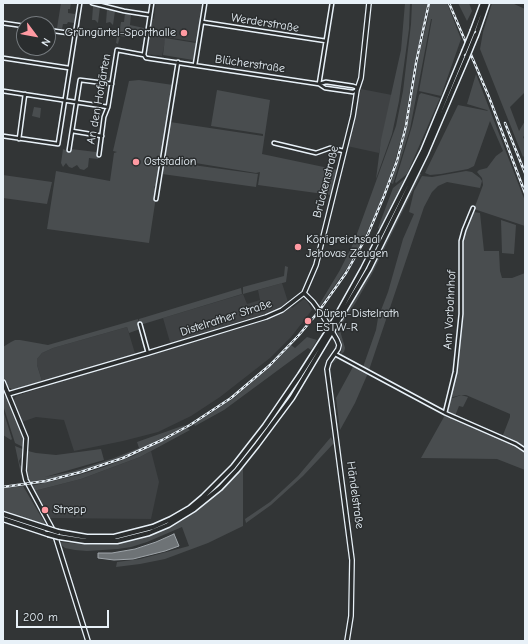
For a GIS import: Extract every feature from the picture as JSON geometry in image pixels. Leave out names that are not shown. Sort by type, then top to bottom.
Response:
[{"type":"main road","points":[[3,514],[58,532],[87,537],[114,537],[153,527],[171,519],[190,508],[216,485],[247,450],[280,405],[330,328],[364,270],[422,152],[473,30],[482,3]]},
{"type":"main road","points":[[3,519],[59,537],[85,542],[117,541],[149,534],[168,526],[194,509],[220,488],[251,454],[285,407],[333,332],[370,269],[426,153],[468,57],[487,3]]},
{"type":"street","points":[[3,136],[58,144],[80,3]]},
{"type":"street","points":[[92,3],[124,11],[150,14]]},
{"type":"street","points":[[144,56],[152,3]]},
{"type":"street","points":[[195,65],[205,3]]},
{"type":"street","points":[[319,84],[332,3]]},
{"type":"street","name":"Brückenstraße","points":[[304,293],[316,265],[353,116],[357,90],[361,78],[369,3]]},
{"type":"street","name":"Werderstraße","points":[[202,22],[326,41]]},
{"type":"street","points":[[3,23],[16,25]]},
{"type":"street","points":[[56,31],[75,34]]},
{"type":"street","name":"An den Hofgärten","points":[[99,155],[104,117],[108,107],[117,50],[144,56]]},
{"type":"street","name":"Blücherstraße","points":[[144,56],[319,84],[326,82],[353,86],[356,87],[357,90],[353,92],[325,88],[319,84]]},
{"type":"street","points":[[3,58],[69,68]]},
{"type":"street","points":[[156,199],[178,62]]},
{"type":"street","points":[[69,150],[80,80],[112,84]]},
{"type":"street","points":[[3,91],[108,107]]},
{"type":"street","points":[[19,139],[25,94]]},
{"type":"street","points":[[72,131],[102,136]]},
{"type":"street","points":[[274,143],[316,153],[330,148],[344,151]]},
{"type":"street","name":"Am Vorbahnhof","points":[[446,413],[455,372],[460,327],[462,296],[461,241],[473,208]]},
{"type":"street","name":"Distelrather Straße","points":[[8,394],[148,353],[275,313],[290,305],[302,293],[304,293]]},
{"type":"street","points":[[304,293],[313,302],[338,340],[335,354],[446,413],[516,444],[525,450]]},
{"type":"street","points":[[140,324],[148,353]]},
{"type":"street","name":"Händelstraße","points":[[335,354],[329,362],[328,374],[352,560],[353,580],[351,616],[347,641]]},
{"type":"street","points":[[3,382],[26,438],[24,471],[26,480],[54,532],[88,641]]},
{"type":"street","points":[[3,393],[8,394]]},
{"type":"shaded area","points":[[61,3],[71,3],[68,13],[75,14],[74,23],[68,22],[67,24],[63,24],[62,29],[57,28]]},
{"type":"shaded area","points":[[156,3],[202,3],[196,42],[166,37],[162,56],[147,54],[149,51],[147,51]]},
{"type":"shaded area","points":[[405,3],[410,3],[409,29],[399,101],[392,134],[376,179],[381,140],[401,50]]},
{"type":"shaded area","points":[[412,3],[428,3],[414,65],[405,124],[395,161],[382,199],[364,238],[347,268],[320,306],[319,305],[340,270],[354,242],[396,126],[403,91]]},
{"type":"shaded area","points":[[430,3],[447,3],[461,39],[441,96],[419,91],[431,19],[410,129],[393,184],[391,183],[401,152],[409,117],[418,58],[427,23]]},
{"type":"shaded area","points":[[458,3],[469,3],[472,11],[467,21]]},
{"type":"shaded area","points":[[492,3],[512,3],[525,9],[525,92],[510,107],[519,131],[525,121],[525,135],[523,137],[525,141],[525,155],[523,157],[480,49],[483,32]]},
{"type":"shaded area","points":[[93,6],[100,7],[98,23],[95,20],[92,20]]},
{"type":"shaded area","points":[[107,9],[115,11],[113,25],[110,22],[106,23]]},
{"type":"shaded area","points":[[125,13],[131,14],[130,25],[144,28],[143,35],[127,32],[127,37],[120,36],[118,44],[116,43],[118,31],[116,31],[117,28],[120,28],[121,22],[124,22]]},
{"type":"shaded area","points":[[165,38],[196,43],[193,60],[163,55]]},
{"type":"shaded area","points":[[476,74],[525,201],[525,226],[474,209],[483,185],[482,178],[477,172],[487,168],[496,156],[503,151],[490,121],[474,166],[468,169],[441,174],[430,175],[425,173],[458,105],[488,111],[467,104]]},
{"type":"shaded area","name":"Oststadion","points":[[139,80],[173,85],[161,156],[159,158],[161,163],[157,185],[154,187],[157,190],[149,243],[47,229],[56,171],[110,181],[114,153],[117,152],[113,151],[129,81]]},
{"type":"shaded area","points":[[361,89],[392,95],[379,153],[347,146]]},
{"type":"shaded area","points":[[217,90],[270,100],[262,154],[338,170],[331,195],[258,185],[260,172],[256,173],[163,157],[170,122],[263,136],[263,134],[211,126]]},
{"type":"shaded area","points":[[421,93],[440,98],[407,174],[396,183],[395,182],[412,126],[419,95]]},
{"type":"shaded area","points":[[34,107],[41,108],[40,118],[32,116]]},
{"type":"shaded area","points":[[63,149],[68,151],[71,149],[96,152],[98,154],[98,159],[89,158],[88,167],[84,170],[80,169],[77,165],[72,168],[69,167],[66,163],[63,167],[61,163]]},
{"type":"shaded area","points":[[164,161],[258,174],[256,187],[162,174]]},
{"type":"shaded area","points":[[466,171],[472,172],[480,178],[482,181],[480,188],[447,182],[438,186],[432,192],[424,207],[369,370],[363,367],[376,330],[378,318],[388,292],[403,239],[414,214],[409,212],[414,191],[422,176],[432,177]]},
{"type":"shaded area","points":[[419,173],[421,174],[372,274],[356,302],[340,325],[372,268]]},
{"type":"shaded area","points":[[3,175],[52,182],[47,204],[3,198]]},
{"type":"shaded area","points":[[408,176],[381,230],[378,228],[393,188]]},
{"type":"shaded area","points":[[472,213],[480,213],[484,251],[499,251],[500,271],[502,278],[512,278],[525,273],[525,448],[504,437],[503,435],[510,414],[466,395],[449,398],[460,343],[463,296],[462,241]]},
{"type":"shaded area","points":[[501,220],[516,225],[514,254],[502,253]]},
{"type":"shaded area","points":[[285,266],[288,267],[286,282],[243,294],[243,287],[284,276]]},
{"type":"shaded area","points":[[282,283],[288,302],[292,308],[304,299],[307,301],[312,310],[291,337],[270,358],[220,397],[191,416],[158,432],[74,451],[64,420],[36,417],[22,422],[14,400],[16,396],[44,387],[37,365],[37,359],[42,353],[53,348],[127,327],[137,360],[172,349],[163,318],[243,294],[247,304],[260,300],[258,290]]},
{"type":"shaded area","points":[[241,288],[242,294],[140,325],[139,323],[139,319]]},
{"type":"shaded area","points":[[138,319],[140,329],[129,333],[127,327],[53,348],[42,353],[37,359],[37,365],[42,381],[13,390],[8,387],[3,376],[3,347],[11,342],[20,340],[48,345]]},
{"type":"shaded area","points":[[339,327],[345,348],[344,352],[341,354],[342,343],[337,332]]},
{"type":"shaded area","points":[[307,337],[317,340],[311,350],[308,348],[224,410],[195,426],[194,424],[234,398],[277,360],[291,345],[295,348]]},
{"type":"shaded area","points":[[332,364],[330,372],[342,457],[329,371]]},
{"type":"shaded area","points":[[354,365],[368,373],[355,403],[340,430],[336,398]]},
{"type":"shaded area","points":[[3,395],[7,398],[21,428],[25,448],[15,443],[3,405]]},
{"type":"shaded area","points":[[461,395],[468,397],[463,407],[459,406],[455,416],[448,412],[450,399]]},
{"type":"shaded area","points":[[3,410],[12,439],[11,440],[3,435]]},
{"type":"shaded area","points":[[445,415],[521,448],[525,452],[525,470],[497,459],[421,458]]},
{"type":"shaded area","points":[[185,425],[184,427],[124,457],[73,474],[29,483],[26,471],[28,451],[56,455],[101,449],[104,460],[45,477],[74,471],[114,458],[139,448],[137,442]]},
{"type":"shaded area","points":[[187,428],[190,430],[140,457],[81,479],[34,491],[31,486],[79,475],[104,467],[133,456]]},
{"type":"shaded area","points":[[331,437],[334,443],[303,476],[271,505],[246,523],[245,519],[270,502],[298,476]]},
{"type":"shaded area","points":[[15,446],[25,450],[19,461],[23,468],[25,483],[22,479]]},
{"type":"shaded area","points":[[151,451],[159,482],[151,519],[49,518],[34,491],[81,479],[140,457]]},
{"type":"shaded area","points":[[243,467],[243,526],[208,543],[165,559],[116,567],[117,562],[140,559],[189,546],[182,527],[147,542],[118,549],[87,551],[75,550],[65,548],[59,542],[92,545],[113,544],[136,540],[159,532],[183,520],[205,504]]},
{"type":"shaded area","points":[[23,486],[46,525],[45,526],[3,512],[3,488]]},
{"type":"shaded area","points":[[174,534],[179,546],[165,551],[133,559],[114,560],[98,558],[98,553],[112,553],[135,549]]},
{"type":"waterway","points":[[446,415],[451,418]]},
{"type":"waterway","points":[[453,418],[461,422]]},
{"type":"waterway","points":[[480,430],[485,432]]},
{"type":"waterway","points":[[487,433],[495,437]]},
{"type":"waterway","points":[[500,439],[505,441]]},
{"type":"waterway","points":[[507,442],[521,449]]},
{"type":"railway","points":[[3,487],[46,481],[81,472],[123,458],[162,440],[190,425],[231,398],[270,365],[299,335],[319,311],[346,273],[368,234],[384,196],[397,161],[406,126],[416,63],[429,3]]},
{"type":"railway","points":[[449,3],[489,97],[525,193]]},
{"type":"railway","points":[[505,123],[525,173]]},
{"type":"place","name":"Grüngürtel-Sporthalle","points":[[184,33]]},
{"type":"place","name":"Oststadion","points":[[136,162]]},
{"type":"place","name":"Königreichsaal Jehovas Zeugen","points":[[298,247]]},
{"type":"place","name":"Düren-Distelrath ESTW-R","points":[[308,321]]},
{"type":"place","name":"Strepp","points":[[45,510]]}]
